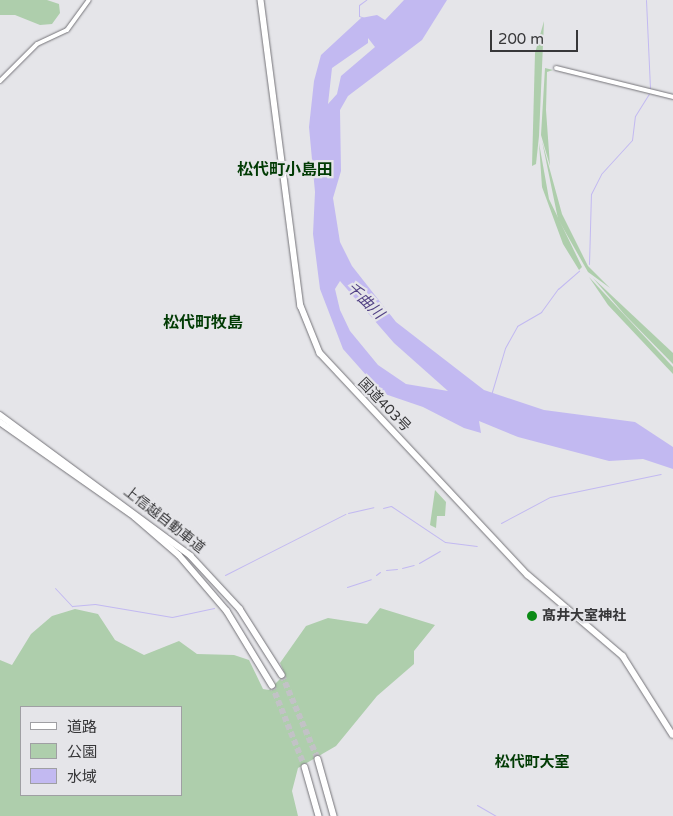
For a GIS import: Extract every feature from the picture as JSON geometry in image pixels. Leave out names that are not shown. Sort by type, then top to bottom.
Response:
[{"type":"highway","name":"国道403号","points":[[261,0],[301,306],[320,353],[528,575],[622,656],[673,735]]},
{"type":"highway","name":"上信越自動車道","points":[[0,415],[191,556],[235,604],[282,675]]},
{"type":"highway","name":"上信越自動車道","points":[[0,422],[136,517],[179,555],[227,611],[272,685]]},
{"type":"highway","points":[[318,759],[334,816]]},
{"type":"highway","points":[[305,767],[319,816]]},
{"type":"street","points":[[0,81],[36,44],[67,30],[89,0]]},
{"type":"street","points":[[556,68],[673,96]]},
{"type":"green space","points":[[0,0],[47,0],[59,4],[60,13],[52,24],[40,25],[15,15],[0,15]]},
{"type":"green space","points":[[544,21],[539,136],[536,164],[532,166],[535,53]]},
{"type":"green space","points":[[545,68],[553,70],[547,72],[546,110],[550,166],[541,135]]},
{"type":"green space","points":[[542,141],[562,214],[588,266],[610,288],[588,272],[558,219]]},
{"type":"green space","points":[[539,143],[549,199],[582,267],[579,270],[563,244],[542,187]]},
{"type":"green space","points":[[589,277],[673,367],[673,374],[608,305]]},
{"type":"green space","points":[[593,278],[673,353],[673,364],[625,315]]},
{"type":"green space","points":[[435,490],[446,502],[445,516],[437,516],[436,528],[430,525]]},
{"type":"green space","points":[[380,608],[435,625],[414,651],[414,664],[377,696],[336,746],[298,768],[292,791],[298,816],[0,816],[0,660],[12,665],[31,634],[52,616],[75,609],[98,614],[115,640],[144,655],[179,641],[197,654],[234,655],[249,660],[263,689],[269,690],[285,674],[280,663],[306,626],[328,618],[367,624]]},
{"type":"water","name":"千曲川","points":[[404,0],[447,0],[422,40],[348,96],[340,110],[341,171],[333,198],[340,242],[352,266],[396,322],[484,390],[544,410],[635,422],[673,447],[673,469],[643,459],[609,461],[518,437],[479,421],[481,433],[464,428],[423,407],[382,393],[343,349],[320,289],[313,234],[315,192],[309,127],[314,81],[321,55],[361,18],[377,15],[385,20]],"holes":[[[368,38],[375,47],[341,76],[337,94],[328,104],[332,68],[368,43]],[[340,281],[394,343],[448,391],[406,384],[378,365],[350,331],[340,310],[335,289]]]},
{"type":"waterway","points":[[364,18],[359,16],[359,5],[366,0]]},
{"type":"waterway","points":[[646,0],[650,89]]},
{"type":"waterway","points":[[589,264],[591,194],[601,174],[632,140],[635,116],[649,94]]},
{"type":"waterway","points":[[491,395],[505,348],[517,326],[541,312],[558,289],[579,271]]},
{"type":"waterway","points":[[501,523],[550,497],[661,474]]},
{"type":"waterway","points":[[383,508],[391,506],[445,542],[477,546]]},
{"type":"waterway","points":[[348,513],[373,507]]},
{"type":"waterway","points":[[225,575],[345,514]]},
{"type":"waterway","points":[[419,563],[440,551]]},
{"type":"waterway","points":[[402,568],[414,565]]},
{"type":"waterway","points":[[386,570],[397,569]]},
{"type":"waterway","points":[[376,575],[380,572]]},
{"type":"waterway","points":[[347,587],[371,579]]},
{"type":"waterway","points":[[55,588],[72,606],[95,604],[172,617],[214,608]]},
{"type":"waterway","points":[[477,805],[496,816]]},
{"type":"tunnel","points":[[282,675],[318,759]]},
{"type":"tunnel","points":[[272,685],[305,767]]},
{"type":"place","name":"髙井大室神社","points":[[532,616]]},
{"type":"district","name":"松代町小島田","points":[[285,170]]},
{"type":"district","name":"松代町牧島","points":[[203,323]]},
{"type":"district","name":"松代町大室","points":[[532,763]]}]
